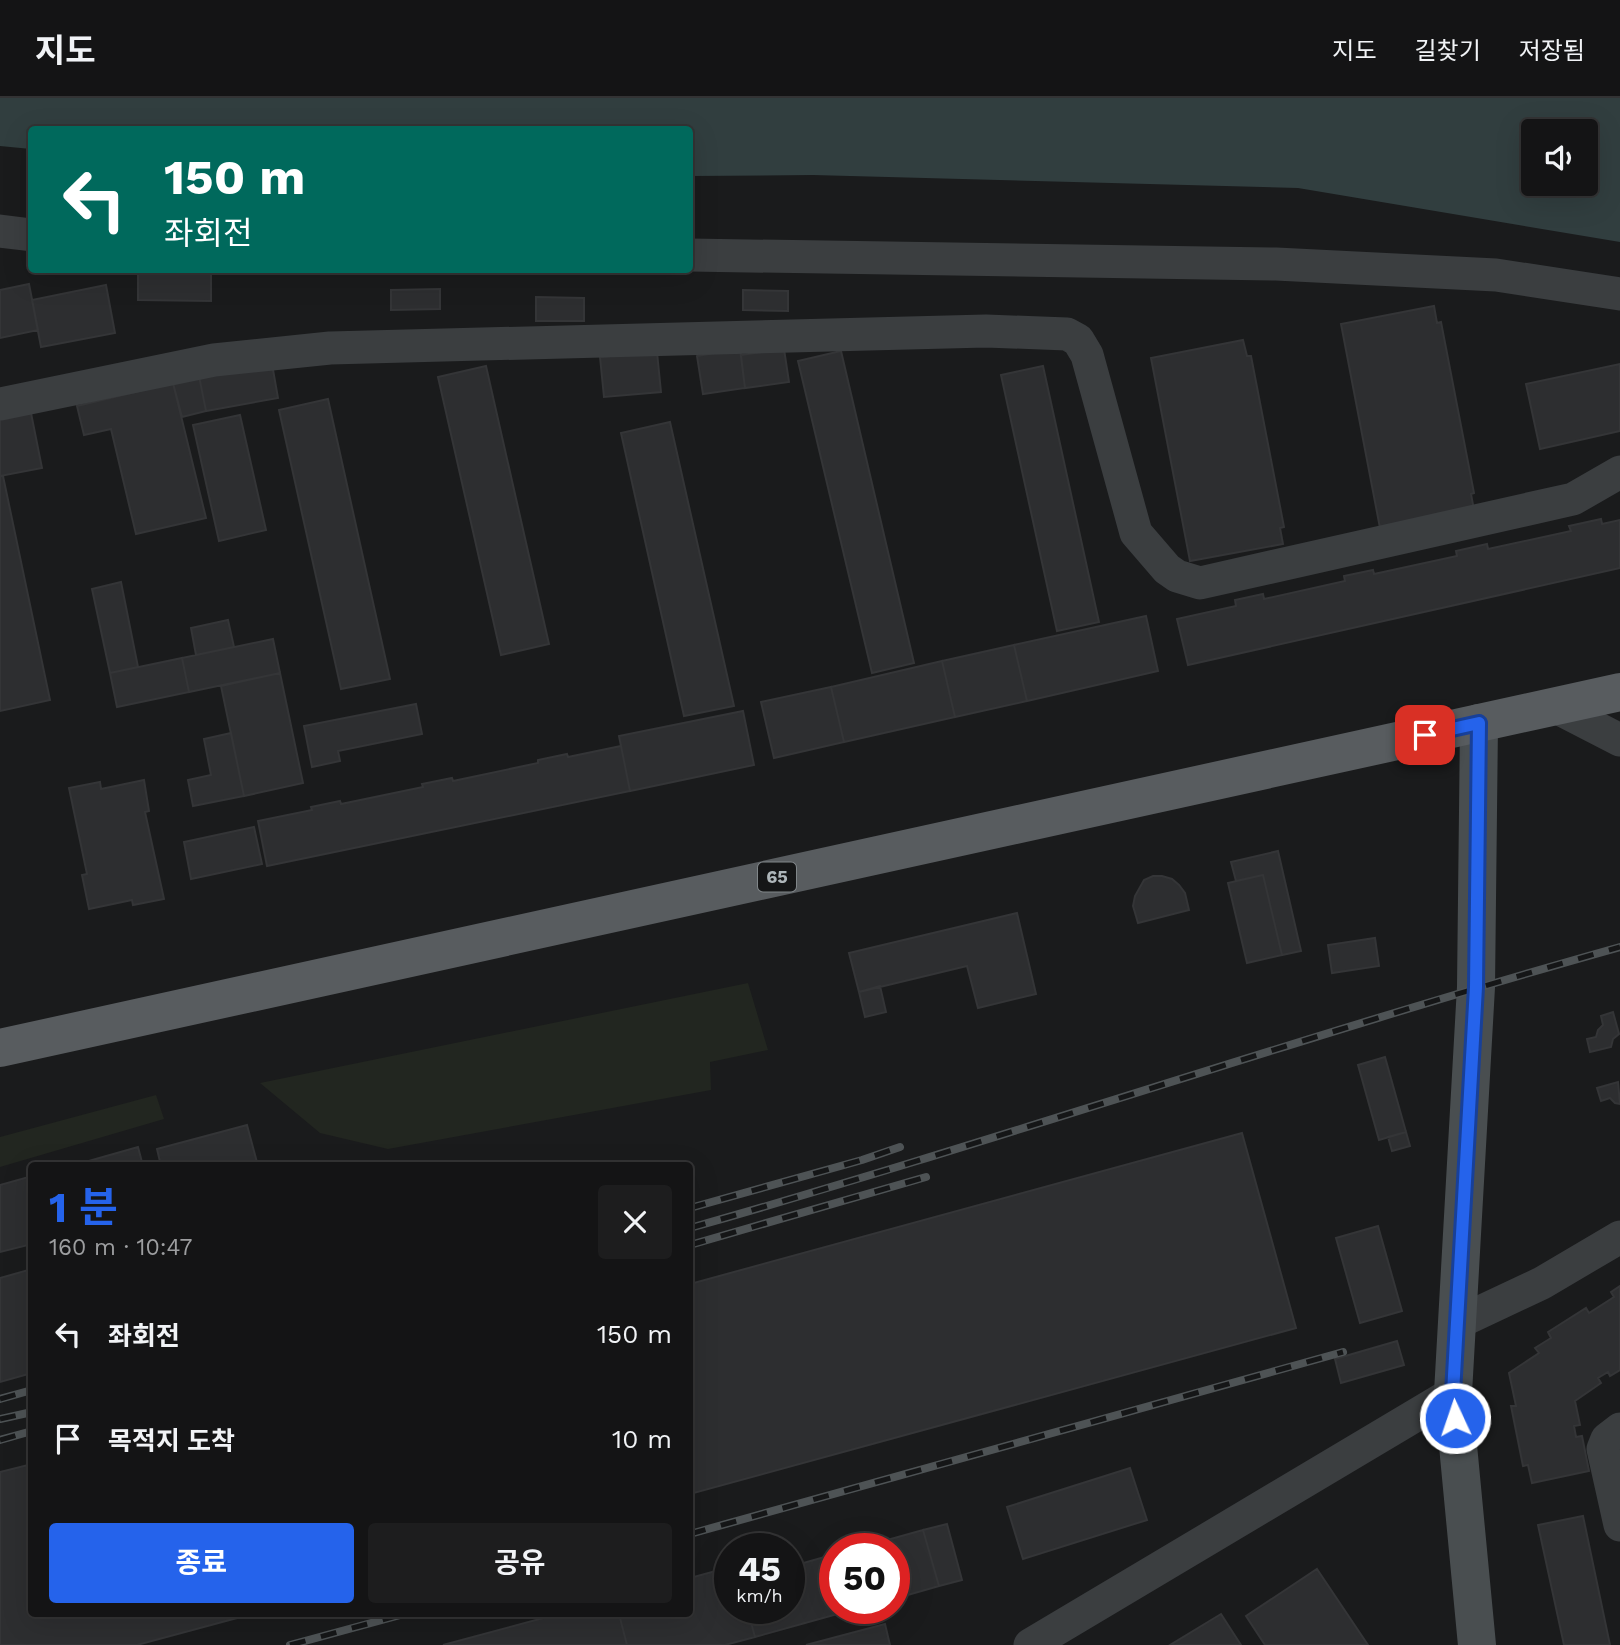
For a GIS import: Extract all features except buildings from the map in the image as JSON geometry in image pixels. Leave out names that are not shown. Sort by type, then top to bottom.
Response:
[{"type":"main road","name":"65","points":[[1,1042],[1620,692]]},
{"type":"main road","points":[[1476,1645],[1453,1393],[1476,987],[1479,723]]},
{"type":"street","points":[[0,231],[28,234]]},
{"type":"street","points":[[693,255],[1276,264],[1496,275],[1620,294]]},
{"type":"street","points":[[0,404],[214,360],[330,348],[972,331],[1067,334],[1078,340],[1087,355],[1136,533],[1167,569],[1177,576],[1200,583],[1547,506],[1573,499],[1620,472]]},
{"type":"street","points":[[1554,706],[1620,740]]},
{"type":"street","points":[[1457,1323],[1542,1283],[1620,1237]]},
{"type":"street","points":[[1030,1645],[1453,1393]]},
{"type":"street","points":[[1620,1429],[1607,1439],[1603,1449],[1620,1525]]},
{"type":"shaded area","points":[[0,98],[1620,98],[1620,242],[1298,188],[813,175],[693,176],[693,126],[28,126],[28,149],[0,146]]},
{"type":"shaded area","points":[[748,983],[768,1050],[710,1062],[711,1090],[388,1149],[320,1133],[260,1083]]},
{"type":"shaded area","points":[[156,1095],[164,1119],[0,1167],[0,1137]]},
{"type":"railway","points":[[693,1227],[1387,1015],[1620,947]]},
{"type":"railway","points":[[693,1207],[900,1147]]},
{"type":"railway","points":[[693,1244],[926,1177]]},
{"type":"railway","points":[[693,1533],[1343,1352]]},
{"type":"railway","points":[[0,1399],[28,1391]]},
{"type":"railway","points":[[0,1419],[28,1413]]},
{"type":"railway","points":[[0,1440],[28,1432]]},
{"type":"railway","points":[[290,1645],[393,1617]]},
{"type":"route","points":[[1425,735],[1479,723],[1476,987],[1453,1393],[1455,1418]]}]
